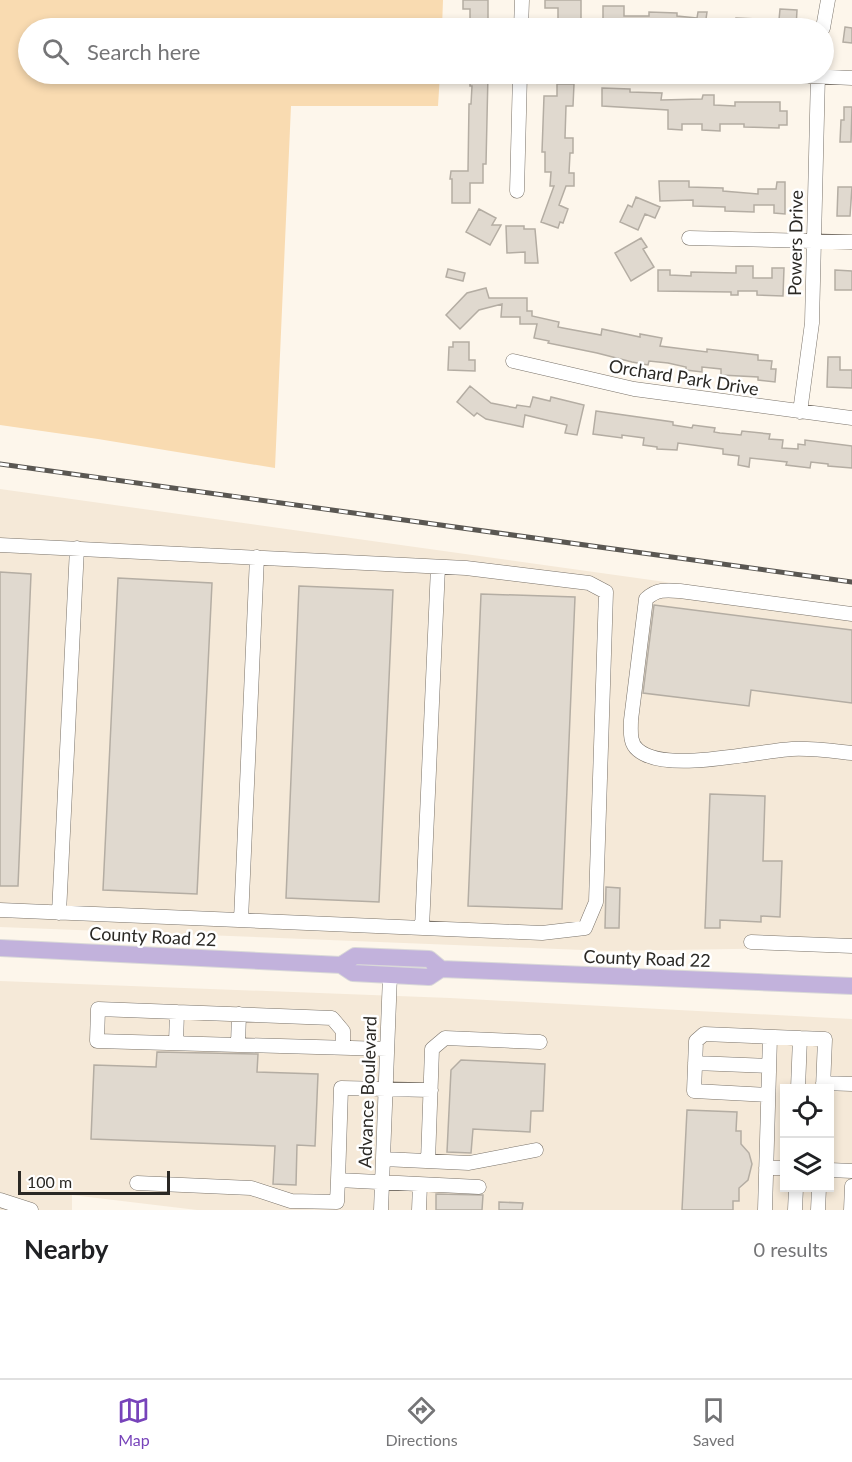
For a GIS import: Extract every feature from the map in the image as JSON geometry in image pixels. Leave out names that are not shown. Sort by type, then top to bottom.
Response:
[{"type":"main road","name":"County Road 22","points":[[0,948],[341,965],[353,973],[429,977],[441,969],[852,986]]},
{"type":"main road","name":"County Road 22","points":[[341,965],[355,956],[429,959],[441,969]]},
{"type":"street","points":[[521,18],[522,0]]},
{"type":"street","points":[[825,18],[828,0]]},
{"type":"street","points":[[834,76],[852,78]]},
{"type":"street","points":[[517,191],[520,84]]},
{"type":"street","name":"Powers Drive","points":[[800,412],[812,323],[818,84]]},
{"type":"street","points":[[689,238],[852,242]]},
{"type":"street","name":"Orchard Park Drive","points":[[513,361],[634,389],[852,418]]},
{"type":"street","points":[[0,545],[466,568],[589,583],[606,592],[597,902],[585,928],[542,933],[0,910]]},
{"type":"street","points":[[59,913],[77,548]]},
{"type":"street","points":[[241,921],[257,557]]},
{"type":"street","points":[[422,928],[438,567]]},
{"type":"street","points":[[852,615],[664,589],[654,592],[646,599],[631,720],[632,739],[637,750],[649,756],[681,761],[795,748],[852,753]]},
{"type":"street","points":[[752,942],[852,946]]},
{"type":"street","name":"Advance Boulevard","points":[[381,1210],[390,975]]},
{"type":"street","points":[[343,1048],[343,1031],[332,1018],[98,1009],[98,1041],[343,1048],[387,1049]]},
{"type":"street","points":[[176,1043],[177,1012]]},
{"type":"street","points":[[237,1045],[239,1014]]},
{"type":"street","points":[[768,1095],[694,1091],[696,1041],[704,1034],[825,1039],[823,1084]]},
{"type":"street","points":[[765,1210],[770,1036]]},
{"type":"street","points":[[428,1161],[432,1049],[445,1038],[540,1042]]},
{"type":"street","points":[[798,1084],[800,1038]]},
{"type":"street","points":[[695,1063],[769,1066]]},
{"type":"street","points":[[834,1085],[852,1084]]},
{"type":"street","points":[[137,1183],[251,1188],[291,1201],[337,1202],[341,1088],[431,1090]]},
{"type":"street","points":[[383,1159],[469,1163],[536,1150]]},
{"type":"street","points":[[766,1168],[780,1168]]},
{"type":"street","points":[[834,1170],[852,1171]]},
{"type":"street","points":[[338,1180],[478,1187]]},
{"type":"street","points":[[419,1210],[420,1185]]},
{"type":"street","points":[[851,1210],[852,1186]]},
{"type":"street","points":[[795,1210],[796,1192]]},
{"type":"street","points":[[818,1210],[819,1192]]},
{"type":"street","points":[[0,1200],[31,1210]]},
{"type":"shaded area","points":[[0,0],[443,0],[442,18],[18,18],[18,84],[439,84],[438,106],[291,106],[275,468],[0,425]]},
{"type":"shaded area","points":[[0,489],[852,608],[852,947],[608,951],[0,927]]},
{"type":"shaded area","points":[[0,981],[450,998],[852,1019],[852,1210],[197,1210],[72,1195],[72,1210],[0,1210]]},
{"type":"building","points":[[463,0],[488,0],[488,18],[470,18],[470,9],[463,9]]},
{"type":"building","points":[[545,0],[581,0],[581,18],[558,18],[558,8],[545,8]]},
{"type":"building","points":[[603,6],[624,6],[624,16],[649,16],[649,12],[677,13],[677,16],[697,18],[603,18]]},
{"type":"building","points":[[780,9],[797,10],[797,18],[779,18]]},
{"type":"building","points":[[698,12],[707,12],[706,18],[697,18]]},
{"type":"building","points":[[845,27],[852,28],[852,43],[843,42]]},
{"type":"building","points":[[470,84],[488,84],[486,164],[483,164],[483,183],[470,183],[470,203],[452,203],[451,171],[468,171],[469,104],[471,104],[472,86]]},
{"type":"building","points":[[557,84],[574,84],[573,106],[566,106],[565,138],[573,138],[569,173],[574,173],[574,186],[566,186],[559,205],[568,209],[563,223],[560,222],[558,228],[541,222],[554,186],[550,186],[551,172],[545,172],[545,152],[542,152],[544,96],[557,96]]},
{"type":"building","points":[[602,88],[662,93],[661,100],[702,99],[703,95],[714,95],[714,105],[735,106],[735,102],[780,102],[780,111],[787,111],[787,125],[779,125],[779,128],[720,124],[720,131],[702,130],[702,124],[682,124],[682,130],[668,129],[668,110],[602,106]]},
{"type":"building","points":[[844,107],[852,107],[851,142],[840,142]]},
{"type":"building","points":[[659,181],[689,181],[689,187],[723,188],[723,191],[758,194],[758,189],[776,189],[777,182],[785,182],[785,214],[774,213],[774,205],[754,205],[754,212],[725,211],[725,207],[693,206],[693,200],[660,201]]},
{"type":"building","points":[[838,187],[852,187],[850,216],[837,216]]},
{"type":"building","points":[[636,197],[660,207],[655,218],[645,214],[638,230],[620,222],[628,205],[632,207]]},
{"type":"building","points":[[479,209],[496,218],[492,225],[501,225],[490,245],[466,232]]},
{"type":"building","points":[[506,226],[524,226],[524,229],[535,229],[538,263],[525,263],[525,252],[507,253]]},
{"type":"building","points":[[641,238],[647,247],[643,249],[654,267],[631,281],[615,253]]},
{"type":"building","points":[[736,266],[753,266],[753,278],[772,278],[772,268],[784,268],[783,296],[757,295],[757,291],[738,291],[738,295],[731,295],[731,292],[658,291],[658,270],[670,270],[670,275],[691,276],[691,272],[736,273]]},
{"type":"building","points":[[448,269],[465,273],[463,281],[446,277]]},
{"type":"building","points":[[835,270],[852,271],[852,290],[835,290]]},
{"type":"building","points":[[486,288],[489,298],[527,298],[527,311],[532,311],[532,316],[559,322],[558,327],[601,335],[602,329],[640,337],[640,334],[662,338],[660,346],[758,355],[758,360],[772,361],[771,369],[776,369],[775,382],[758,380],[758,377],[721,375],[721,369],[702,367],[702,372],[686,370],[686,367],[668,363],[649,361],[648,365],[548,343],[549,341],[534,338],[537,324],[520,324],[520,317],[501,317],[502,304],[479,310],[460,329],[446,315],[467,293]]},
{"type":"building","points":[[453,342],[469,342],[469,360],[475,360],[475,371],[448,370],[449,347],[453,347]]},
{"type":"building","points":[[828,357],[840,357],[840,370],[852,370],[852,388],[827,387]]},
{"type":"building","points":[[470,386],[491,403],[516,408],[517,405],[530,407],[533,397],[550,401],[551,397],[584,405],[577,435],[565,433],[567,425],[525,415],[523,427],[486,419],[477,413],[474,416],[457,402]]},
{"type":"building","points":[[596,411],[673,422],[673,425],[692,428],[693,425],[715,428],[714,432],[720,433],[741,435],[742,431],[770,434],[769,439],[783,440],[782,448],[798,449],[798,444],[805,445],[805,440],[852,446],[852,468],[811,462],[810,468],[786,465],[787,462],[750,458],[749,467],[738,465],[739,456],[723,454],[723,449],[678,443],[677,450],[657,449],[657,447],[643,445],[644,438],[593,434]]},
{"type":"building","points":[[0,572],[31,574],[18,886],[0,886]]},
{"type":"building","points":[[118,578],[212,583],[197,894],[103,890]]},
{"type":"building","points":[[299,586],[393,590],[379,902],[286,898]]},
{"type":"building","points":[[481,594],[575,597],[562,909],[468,906]]},
{"type":"building","points":[[654,605],[852,630],[852,703],[751,690],[749,706],[643,693]]},
{"type":"building","points":[[710,794],[765,796],[763,861],[782,861],[780,917],[761,916],[761,922],[720,920],[720,928],[705,928]]},
{"type":"building","points":[[606,887],[620,888],[619,928],[605,928]]},
{"type":"building","points":[[157,1052],[258,1054],[257,1072],[318,1074],[315,1146],[297,1145],[296,1185],[273,1184],[275,1146],[91,1139],[94,1065],[156,1067]]},
{"type":"building","points":[[461,1060],[545,1064],[543,1111],[531,1111],[530,1132],[473,1129],[471,1153],[447,1152],[451,1070]]},
{"type":"building","points":[[687,1110],[737,1112],[736,1131],[741,1131],[741,1144],[749,1153],[752,1164],[748,1180],[739,1188],[739,1201],[733,1201],[733,1210],[682,1210]]},
{"type":"building","points":[[436,1194],[483,1195],[482,1210],[436,1210]]},
{"type":"building","points":[[499,1202],[523,1203],[522,1210],[499,1210]]},
{"type":"railway","points":[[0,464],[852,582]]}]
